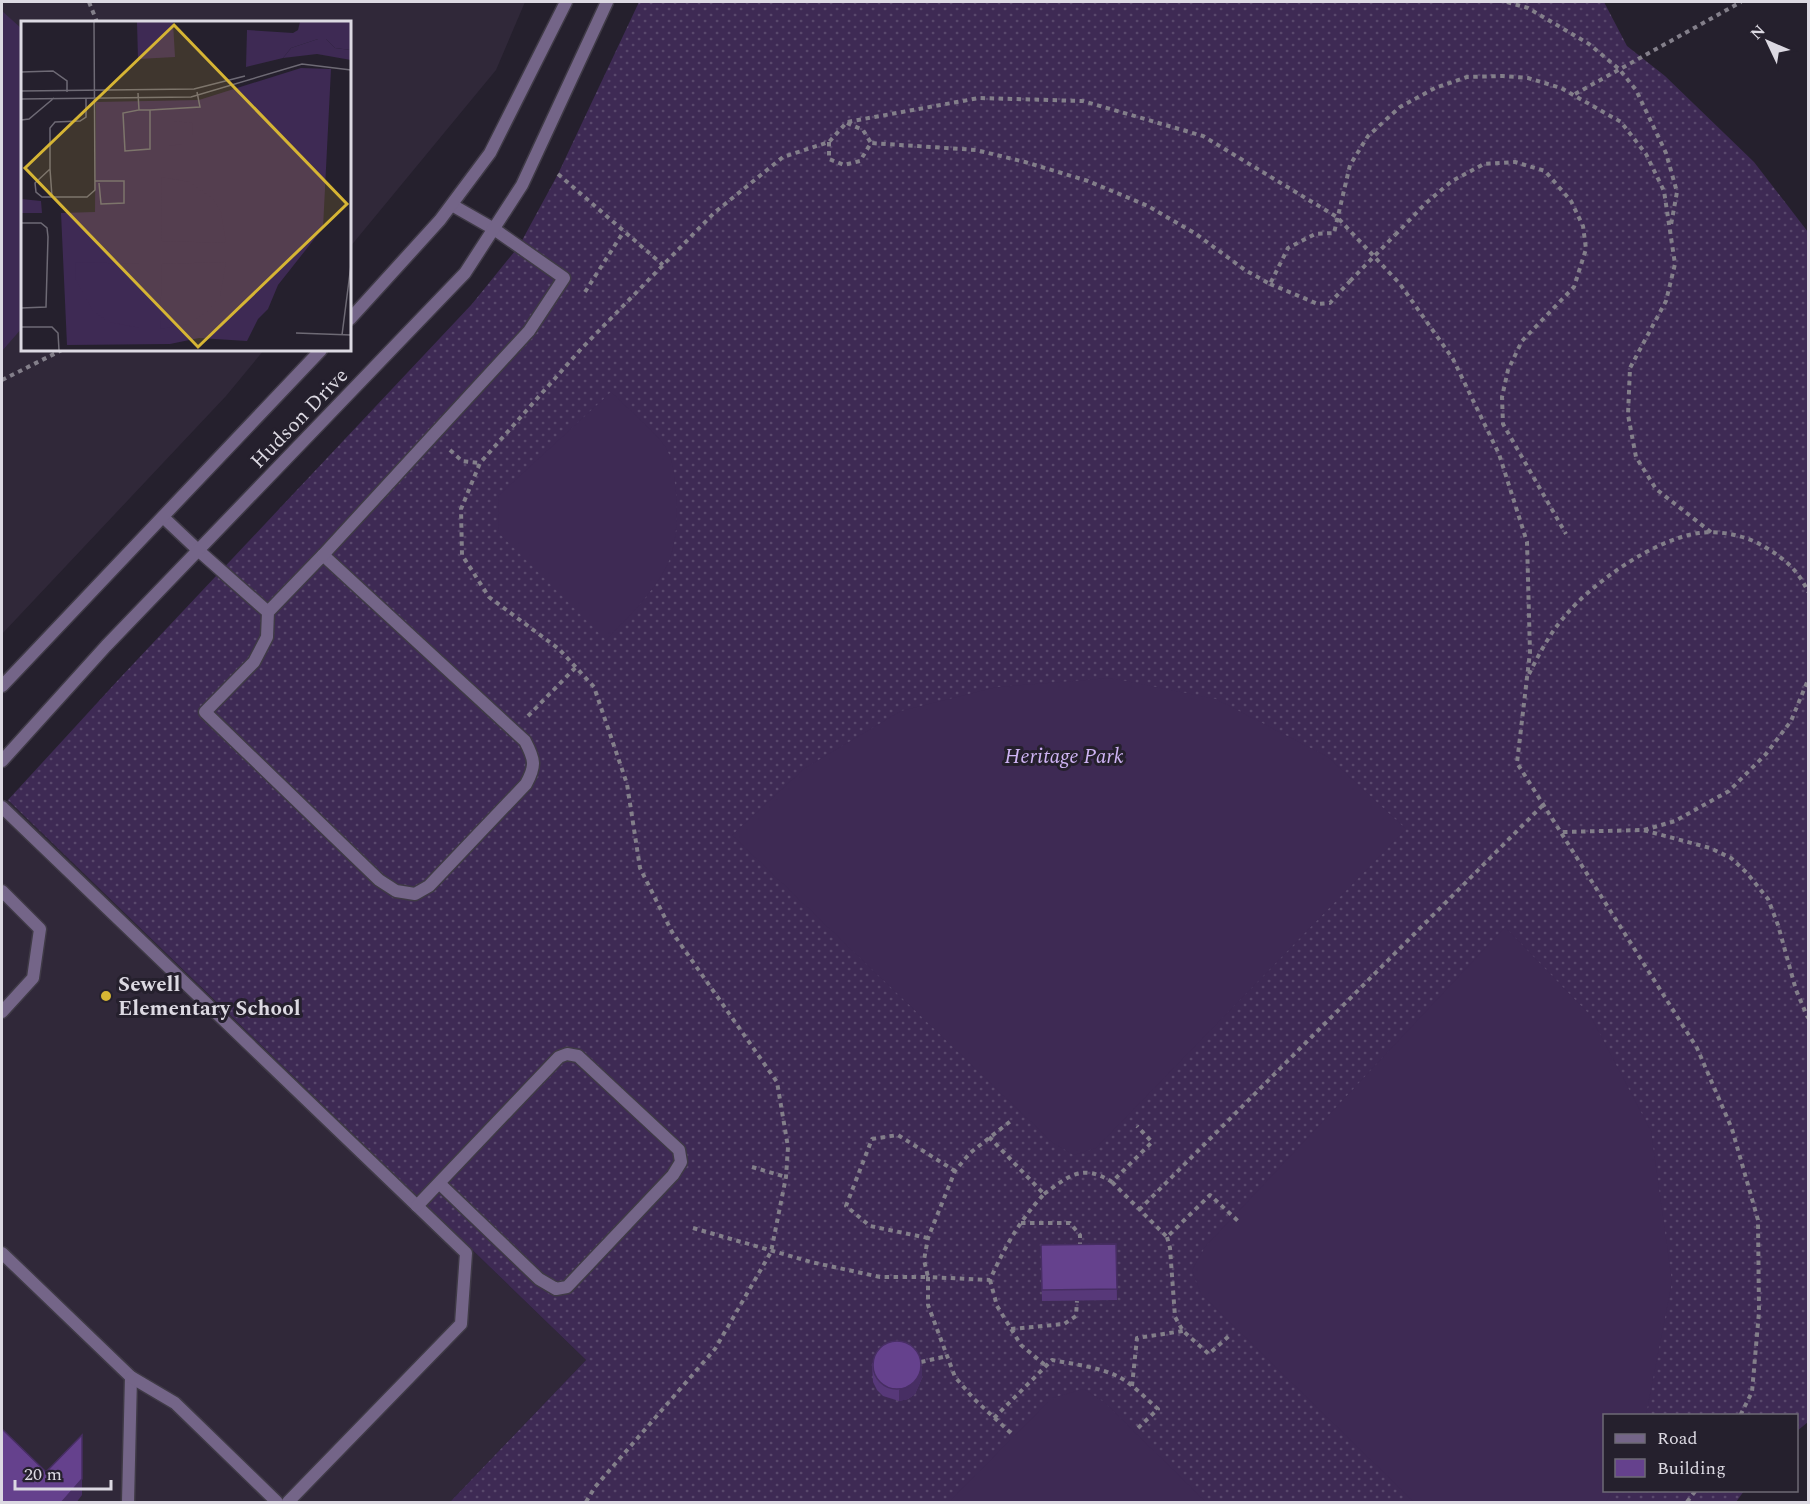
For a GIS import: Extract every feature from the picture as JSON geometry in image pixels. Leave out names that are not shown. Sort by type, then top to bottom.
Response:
[{"type":"street","points":[[351,318],[440,220],[490,153],[566,2]]},
{"type":"street","name":"Hudson Drive","points":[[2,761],[106,646],[465,273],[522,185],[607,2]]},
{"type":"street","points":[[322,555],[525,741],[531,753],[534,769],[525,784],[429,886],[415,894],[396,891],[379,880],[205,712],[254,662],[267,637],[268,612],[529,331],[564,278],[494,229],[452,205]]},
{"type":"street","name":"Hudson Drive","points":[[2,686],[320,351]]},
{"type":"street","points":[[163,517],[268,612]]},
{"type":"street","points":[[2,807],[466,1253],[460,1324],[288,1503]]},
{"type":"street","points":[[2,891],[40,929],[33,978],[2,1012]]},
{"type":"street","points":[[417,1206],[560,1057],[567,1054],[578,1056],[679,1150],[681,1162],[673,1174],[567,1287],[556,1289],[539,1279],[440,1184]]},
{"type":"street","points":[[2,1252],[131,1377],[175,1403],[277,1503]]},
{"type":"street","points":[[128,1503],[131,1377]]},
{"type":"path","points":[[89,2],[97,21]]},
{"type":"path","points":[[1507,2],[1528,8],[1589,44],[1619,69],[1636,90],[1666,153],[1677,192],[1670,231]]},
{"type":"path","points":[[1574,94],[1741,2]]},
{"type":"path","points":[[1270,284],[1288,248],[1315,234],[1334,233],[1350,165],[1368,136],[1400,107],[1426,93],[1467,77],[1528,78],[1574,94],[1621,122],[1646,154],[1664,191],[1675,264],[1666,301],[1630,368],[1628,415],[1636,457],[1656,489],[1712,534]]},
{"type":"path","points":[[586,1503],[595,1487],[715,1349],[771,1252],[786,1177],[788,1146],[777,1082],[672,932],[640,868],[627,784],[594,687],[559,649],[489,597],[462,555],[461,509],[480,463],[581,349],[714,213],[783,157],[829,142],[847,122],[979,98],[1083,101],[1203,136],[1337,217],[1400,284],[1453,359],[1499,454],[1527,542],[1530,652],[1517,763],[1697,1048],[1732,1129],[1758,1220],[1759,1312],[1752,1392],[1741,1414]]},
{"type":"path","points":[[847,122],[863,130],[871,143]]},
{"type":"path","points":[[829,142],[829,159],[844,165],[860,161],[871,143]]},
{"type":"path","points":[[871,143],[976,150],[1088,181],[1149,206],[1196,234],[1245,270],[1270,284],[1318,304],[1330,303],[1426,203],[1452,181],[1484,164],[1515,162],[1545,171],[1571,201],[1583,226],[1586,249],[1574,287],[1522,341],[1508,370],[1502,398],[1503,424],[1566,534]]},
{"type":"path","points":[[558,174],[663,265]]},
{"type":"path","points":[[2,380],[60,351]]},
{"type":"path","points":[[433,434],[462,461],[480,463]]},
{"type":"path","points":[[1527,678],[1565,615],[1600,583],[1652,549],[1700,533],[1728,534],[1754,540],[1782,557],[1801,576],[1809,592]]},
{"type":"path","points":[[522,721],[576,667]]},
{"type":"path","points":[[1562,832],[1643,830],[1675,821],[1729,791],[1766,754],[1791,721],[1809,680]]},
{"type":"path","points":[[1139,1210],[1544,804]]},
{"type":"path","points":[[1643,830],[1710,848],[1731,858],[1747,873],[1768,899],[1778,925],[1796,990],[1809,1018]]},
{"type":"path","points":[[1011,1120],[970,1153],[955,1171],[928,1238],[924,1260],[928,1277],[928,1305],[955,1377],[974,1399],[1012,1434]]},
{"type":"path","points":[[1112,1182],[1152,1142],[1137,1126]]},
{"type":"path","points":[[928,1238],[870,1226],[846,1206],[872,1139],[898,1135],[955,1171]]},
{"type":"path","points":[[989,1137],[1044,1194]]},
{"type":"path","points":[[752,1167],[786,1177]]},
{"type":"path","points":[[1046,1366],[1021,1345],[997,1306],[990,1280],[1006,1244],[1028,1212],[1044,1194],[1073,1173],[1100,1173],[1167,1237],[1170,1248],[1175,1317],[1183,1331],[1209,1354],[1229,1336]]},
{"type":"path","points":[[1167,1237],[1210,1195],[1238,1221]]},
{"type":"path","points":[[1021,1223],[1070,1223],[1080,1235],[1080,1248]]},
{"type":"path","points":[[693,1228],[771,1252],[880,1277],[990,1280]]},
{"type":"path","points":[[1011,1329],[1064,1324],[1076,1316],[1077,1301]]},
{"type":"path","points":[[1132,1386],[1137,1338],[1183,1331]]},
{"type":"path","points":[[921,1362],[947,1356]]},
{"type":"path","points":[[994,1418],[1052,1360],[1093,1368],[1116,1376],[1132,1386],[1158,1409],[1137,1429]]},
{"type":"shaded area","points":[[2,2],[525,2],[496,70],[351,246],[351,21],[21,21],[21,351],[263,351],[226,396],[2,634]]},
{"type":"shaded area","name":"Sewell Elementary School","points":[[8,800],[586,1360],[450,1502],[2,1502],[2,807]]},
{"type":"green space","name":"Heritage Park","points":[[639,2],[1604,2],[1627,46],[1665,76],[1754,162],[1808,232],[1808,1422],[1798,1430],[1798,1414],[1603,1414],[1603,1492],[1743,1492],[1736,1502],[450,1502],[586,1360],[8,800],[472,304],[519,246],[558,174]]},
{"type":"green space","points":[[2,11],[21,28],[21,329],[2,351]]},
{"type":"green space","points":[[611,392],[648,427],[666,448],[673,469],[677,518],[674,545],[664,572],[641,603],[606,640],[498,532],[499,495]]},
{"type":"green space","points":[[1111,678],[1216,699],[1328,757],[1406,829],[1096,1148],[1074,1155],[1053,1143],[732,835],[805,768],[901,711],[997,687]]},
{"type":"green space","points":[[1505,927],[1590,1015],[1651,1131],[1672,1282],[1646,1414],[1603,1414],[1603,1492],[1611,1492],[1606,1502],[1414,1502],[1201,1294],[1192,1270],[1205,1247]]},
{"type":"green space","points":[[1084,1389],[1104,1402],[1206,1502],[949,1502],[1052,1398]]},
{"type":"building","points":[[1116,1244],[1117,1289],[1042,1290],[1041,1245]]},
{"type":"building","points":[[892,1341],[902,1341],[917,1351],[921,1365],[920,1374],[911,1385],[902,1389],[892,1389],[877,1379],[873,1370],[873,1360],[883,1345]]},
{"type":"building","points":[[2,1429],[46,1472],[82,1435],[82,1479],[61,1503],[2,1503]]},
{"type":"place","name":"Sewell Elementary School","points":[[106,996]]}]
